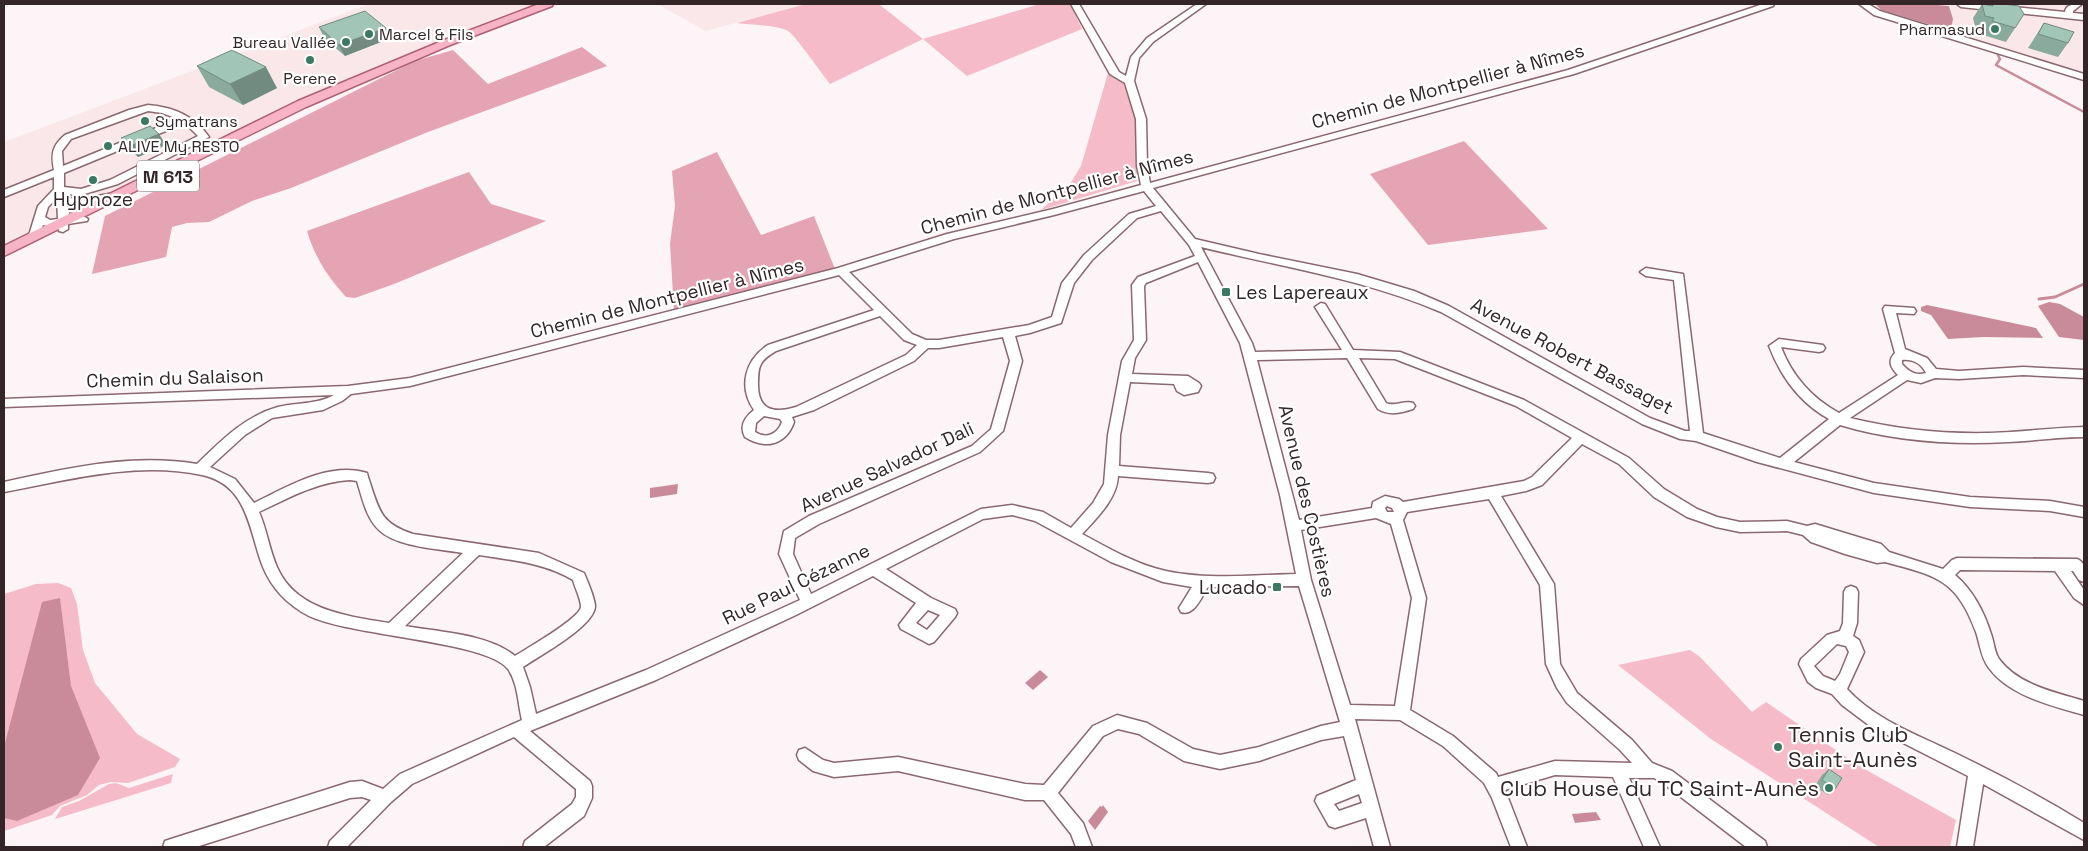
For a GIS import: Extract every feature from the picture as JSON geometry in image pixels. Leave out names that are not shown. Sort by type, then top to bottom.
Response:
[{"type":"main road","name":"M 613","points":[[4,260],[114,196],[302,104],[446,43],[548,4]]},
{"type":"main road","name":"M 613","points":[[4,252],[31,238],[83,219],[332,91]]},
{"type":"street","points":[[1075,4],[1114,74],[1129,81]]},
{"type":"street","points":[[1146,187],[1142,166],[1141,119],[1129,81],[1135,56],[1150,40],[1202,4]]},
{"type":"street","name":"Chemin de Montpellier à Nîmes","points":[[348,390],[410,382],[841,271],[951,236],[1054,212],[1572,72],[1770,4]]},
{"type":"street","points":[[1863,4],[1878,13],[2084,77]]},
{"type":"street","points":[[1961,4],[2084,17]]},
{"type":"street","points":[[2069,15],[2069,10],[2078,4]]},
{"type":"street","points":[[39,218],[63,226],[64,201],[59,190],[60,172],[55,151],[59,144],[68,137],[132,112],[148,108],[162,108],[200,129],[204,137],[114,182],[80,192],[59,190]]},
{"type":"street","points":[[4,194],[184,120]]},
{"type":"street","name":"Avenue des Costières","points":[[1146,187],[1192,241],[1246,344],[1287,495],[1304,580],[1345,712],[1382,847]]},
{"type":"street","points":[[31,238],[35,233],[43,206],[59,190]]},
{"type":"street","points":[[64,201],[81,202],[114,196]]},
{"type":"street","points":[[841,271],[908,338],[925,344],[939,344],[1030,329],[1057,320],[1068,282],[1084,262],[1134,216],[1163,207]]},
{"type":"street","name":"Avenue Robert Bassaget","points":[[1192,241],[1259,258],[1357,278],[1410,294],[1445,309],[1646,421],[1684,436],[1697,436],[1782,464],[1844,481],[1910,495],[1970,502],[2050,506],[2084,512]]},
{"type":"street","points":[[1072,536],[1098,507],[1111,484],[1114,435],[1129,357],[1138,349],[1140,340],[1138,284],[1142,280],[1202,257]]},
{"type":"street","points":[[1646,272],[1679,277],[1697,436]]},
{"type":"street","points":[[1321,307],[1382,406],[1390,410],[1409,406]]},
{"type":"street","points":[[1904,356],[1899,351],[1889,308],[1910,311]]},
{"type":"street","points":[[882,311],[772,348],[762,354],[752,367],[751,397],[754,404],[763,411],[784,414],[797,412],[910,358],[925,344]]},
{"type":"street","name":"Avenue Salvador Dali","points":[[808,602],[786,554],[789,535],[814,520],[976,449],[989,440],[997,431],[1016,361],[1008,333]]},
{"type":"street","points":[[1819,348],[1779,343],[1775,346],[1786,374],[1797,387],[1839,419],[1907,433],[1958,438],[2084,432]]},
{"type":"street","points":[[1250,356],[1396,355],[1520,403],[1624,461],[1659,493],[1692,513],[1716,522],[1740,527],[1787,526],[1807,531],[1816,538],[1838,545],[1877,557],[1885,556],[1946,575],[1956,583],[1969,600],[1985,636],[1991,659],[1999,669],[2025,687],[2084,708]]},
{"type":"street","points":[[1932,373],[1929,366],[1920,360],[1899,356],[1895,362],[1898,368],[1906,374],[1923,379],[1932,373],[1959,375],[2024,371],[2084,374]]},
{"type":"street","points":[[1782,464],[1839,419],[1906,374]]},
{"type":"street","points":[[1126,378],[1183,381]]},
{"type":"street","points":[[199,470],[253,422],[270,414],[328,405],[348,390]]},
{"type":"street","name":"Chemin du Salaison","points":[[4,403],[348,390]]},
{"type":"street","points":[[763,411],[750,420],[747,428],[749,434],[760,440],[776,438],[782,434],[788,422],[784,414]]},
{"type":"street","points":[[1293,526],[1379,512],[1388,518],[1398,513],[1526,486],[1537,481],[1580,438]]},
{"type":"street","points":[[4,487],[42,479],[140,465],[170,465],[199,470],[225,479],[235,486],[251,510],[270,572],[277,582],[295,599],[327,617],[480,646],[498,653],[514,665],[523,690],[523,727],[584,786],[584,798],[578,810],[531,847]]},
{"type":"street","points":[[1112,471],[1208,478]]},
{"type":"street","points":[[251,510],[310,484],[340,475],[353,474],[362,477],[372,508],[382,525],[391,532],[413,539],[539,559],[571,572],[578,577],[584,590],[588,606],[585,615],[514,665]]},
{"type":"street","points":[[1492,493],[1548,584],[1553,664],[1562,682],[1572,698],[1626,745],[1647,770]]},
{"type":"street","name":"Rue Paul Cézanne","points":[[336,847],[385,797],[406,779],[523,727],[651,675],[808,602],[981,514],[1012,510],[1038,516],[1116,558],[1163,576],[1204,581],[1304,580]]},
{"type":"street","points":[[1398,513],[1419,598],[1402,713]]},
{"type":"street","points":[[391,630],[475,550]]},
{"type":"street","points":[[1946,575],[1957,564],[2077,565],[2084,576]]},
{"type":"street","points":[[2059,565],[2078,594],[2084,599]]},
{"type":"street","points":[[873,568],[926,602]]},
{"type":"street","points":[[1186,608],[1204,581]]},
{"type":"street","points":[[1845,638],[1850,623],[1851,592]]},
{"type":"street","points":[[1837,688],[1844,683],[1858,653],[1856,647],[1845,638],[1838,636],[1832,639],[1806,664],[1809,672],[1817,681],[1837,688],[1851,704],[1880,722],[2059,816],[2084,832]]},
{"type":"street","points":[[1345,712],[1402,713],[1448,741],[1490,778],[1495,786],[1519,847]]},
{"type":"street","points":[[1048,793],[1098,731],[1116,722],[1142,728],[1190,756],[1220,762],[1259,754],[1321,733],[1348,728]]},
{"type":"street","points":[[805,755],[819,766],[834,770],[898,764],[1025,792],[1048,793]]},
{"type":"street","points":[[1495,786],[1554,768],[1618,771],[1647,770],[1666,776],[1759,847]]},
{"type":"street","points":[[1618,771],[1652,847]]},
{"type":"street","points":[[1965,847],[1977,772]]},
{"type":"street","points":[[1364,784],[1323,801],[1335,820],[1371,808]]},
{"type":"street","points":[[172,847],[350,790],[362,789],[385,797]]},
{"type":"street","points":[[1048,793],[1078,829],[1084,847]]},
{"type":"shaded area","points":[[369,4],[537,4],[370,69],[110,192],[4,247],[4,142]]},
{"type":"shaded area","points":[[657,4],[806,4],[706,31]]},
{"type":"shaded area","points":[[806,4],[882,4],[880,5],[923,39],[830,84],[788,31],[770,26],[737,23]]},
{"type":"shaded area","points":[[1040,4],[1070,4],[1082,29],[967,76],[923,39]]},
{"type":"shaded area","points":[[1875,4],[1949,6],[1953,19],[1951,31],[1881,10]]},
{"type":"shaded area","points":[[1950,4],[2084,4],[2084,80],[1952,41],[1956,35]]},
{"type":"shaded area","points":[[582,47],[607,66],[428,132],[291,188],[252,201],[209,222],[187,223],[172,227],[166,257],[92,274],[105,216],[415,61],[453,50],[488,84]]},
{"type":"shaded area","points":[[1108,73],[1123,82],[1135,118],[1137,181],[1041,210],[1070,184],[1081,166]]},
{"type":"shaded area","points":[[1464,141],[1548,229],[1428,245],[1370,174]]},
{"type":"shaded area","points":[[717,152],[761,235],[814,216],[835,269],[674,311],[670,244],[675,206],[672,171]]},
{"type":"shaded area","points":[[469,172],[491,204],[546,221],[394,284],[355,298],[346,297],[323,267],[307,231]]},
{"type":"shaded area","points":[[2049,302],[2060,304],[2084,317],[2084,340],[2059,337],[2038,306]]},
{"type":"shaded area","points":[[1927,305],[2036,328],[2043,338],[1983,337],[1948,339],[1931,315],[1921,311],[1921,307]]},
{"type":"shaded area","points":[[678,484],[677,494],[650,498],[650,488]]},
{"type":"shaded area","points":[[58,583],[71,588],[77,604],[83,650],[95,683],[137,734],[180,759],[175,767],[128,783],[111,782],[99,785],[87,795],[60,806],[52,815],[4,831],[4,594],[36,584]]},
{"type":"shaded area","points":[[60,598],[71,686],[100,758],[78,795],[17,821],[4,818],[4,747],[42,602]]},
{"type":"shaded area","name":"Tennis Club Saint-Aunès","points":[[1690,650],[1700,657],[1752,712],[1766,702],[1859,766],[1956,820],[1950,847],[1879,847],[1711,739],[1618,665]]},
{"type":"shaded area","points":[[1040,670],[1048,677],[1033,690],[1025,683]]},
{"type":"shaded area","points":[[173,774],[171,783],[55,819],[62,807],[79,801],[109,784],[116,783],[129,788]]},
{"type":"shaded area","points":[[1103,805],[1108,812],[1095,830],[1088,821],[1100,806],[1102,807]]},
{"type":"shaded area","points":[[1596,812],[1601,820],[1575,823],[1572,814]]},
{"type":"building","points":[[1982,4],[2019,6],[2024,14],[2015,28],[1992,21],[1994,18],[1985,16]]},
{"type":"building","points":[[365,11],[386,28],[339,45],[319,27]]},
{"type":"building","points":[[2044,23],[2074,32],[2068,43],[2038,34]]},
{"type":"building","points":[[232,50],[266,67],[230,84],[197,66]]},
{"type":"building","points":[[150,126],[159,134],[130,146],[121,138]]},
{"type":"building","points":[[1829,769],[1842,778],[1835,789],[1822,780]]},
{"type":"waterway","points":[[1997,53],[2000,59],[1996,65],[2084,112]]},
{"type":"waterway","points":[[2039,299],[2055,297],[2084,284]]},
{"type":"place","name":"Pharmasud","points":[[1995,29]]},
{"type":"place","name":"Marcel & Fils","points":[[369,34]]},
{"type":"place","name":"Bureau Vallée","points":[[346,42]]},
{"type":"place","name":"Perene","points":[[310,60]]},
{"type":"place","name":"Symatrans","points":[[145,121]]},
{"type":"place","name":"ALIVE My RESTO","points":[[108,146]]},
{"type":"place","name":"Hypnoze","points":[[93,180]]},
{"type":"place","name":"Les Lapereaux","points":[[1226,292]]},
{"type":"place","name":"Lucado","points":[[1277,587]]},
{"type":"place","name":"Tennis Club Saint-Aunès","points":[[1778,747]]},
{"type":"place","name":"Club House du TC Saint-Aunès","points":[[1829,788]]}]
